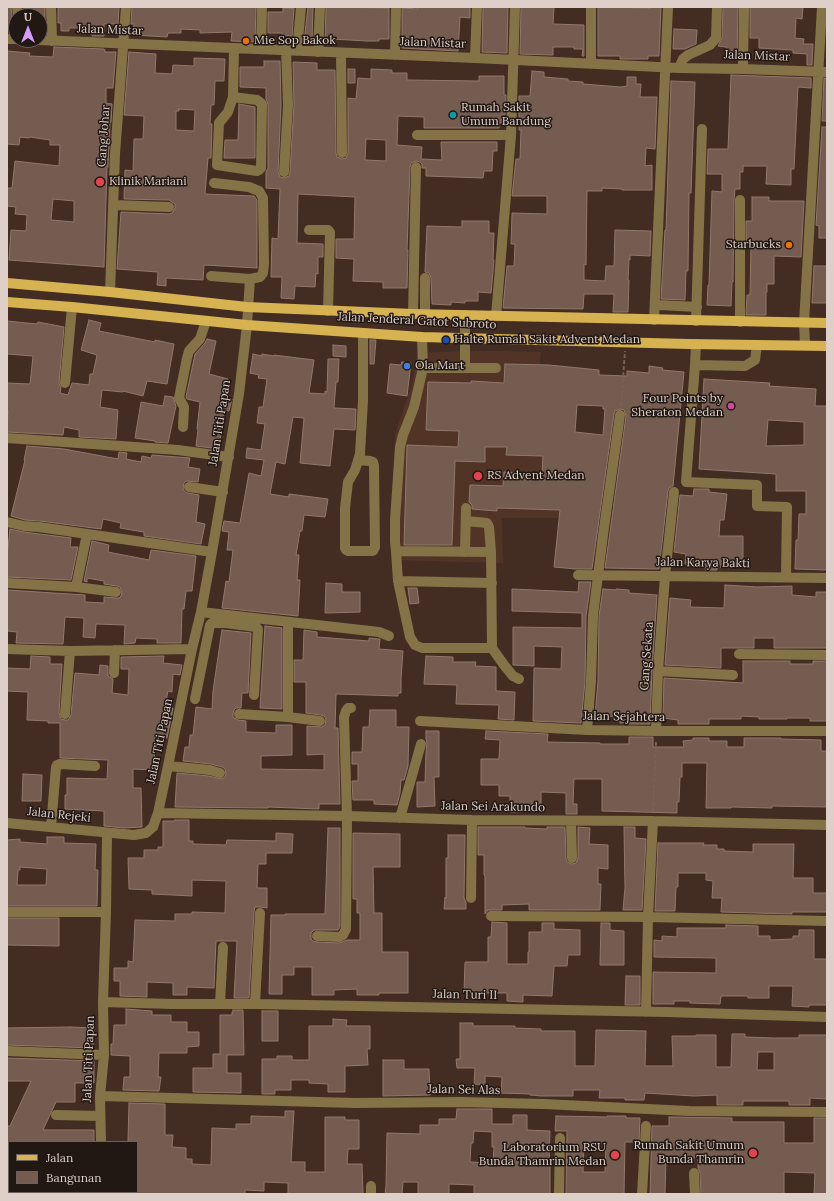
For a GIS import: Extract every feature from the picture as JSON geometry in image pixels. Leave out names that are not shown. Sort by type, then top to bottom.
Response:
[{"type":"main road","name":"Jalan Jenderal Gatot Subroto","points":[[7,283],[110,292],[247,307],[328,311],[827,323]]},
{"type":"main road","name":"Jalan Jenderal Gatot Subroto","points":[[7,302],[72,307],[206,321],[422,336],[696,344],[827,346]]},
{"type":"street","points":[[51,7],[52,41]]},
{"type":"street","name":"Gang Johar","points":[[110,292],[115,154],[126,7]]},
{"type":"street","points":[[261,49],[262,7]]},
{"type":"street","points":[[284,172],[292,51],[301,7]]},
{"type":"street","points":[[318,52],[320,7]]},
{"type":"street","points":[[395,55],[396,7]]},
{"type":"street","points":[[475,58],[477,7]]},
{"type":"street","points":[[496,316],[511,135],[515,7]]},
{"type":"street","points":[[591,7],[591,64]]},
{"type":"street","points":[[654,320],[668,7]]},
{"type":"street","points":[[679,68],[683,59],[688,55],[710,45],[716,38],[717,7]]},
{"type":"street","points":[[743,69],[744,7]]},
{"type":"street","points":[[805,345],[804,323],[822,72],[822,7]]},
{"type":"street","name":"Jalan Mistar","points":[[48,41],[475,58],[666,68],[822,72]]},
{"type":"street","points":[[233,97],[257,100],[262,104],[261,168],[257,171],[216,165],[219,123],[228,112],[233,97],[234,48]]},
{"type":"street","points":[[340,53],[342,154]]},
{"type":"street","points":[[696,321],[702,129]]},
{"type":"street","points":[[417,135],[511,135]]},
{"type":"street","points":[[413,314],[416,167]]},
{"type":"street","points":[[211,276],[250,279],[260,277],[263,273],[264,264],[263,198],[259,191],[214,183]]},
{"type":"street","points":[[740,200],[740,322]]},
{"type":"street","points":[[113,205],[169,207]]},
{"type":"street","points":[[309,230],[328,230],[330,232],[328,311]]},
{"type":"street","points":[[425,278],[425,314]]},
{"type":"street","name":"Jalan Titi Papan","points":[[101,1141],[100,1096],[104,1055],[108,834],[134,835],[146,833],[153,827],[158,813],[201,612],[223,492],[239,394],[247,324],[250,279]]},
{"type":"street","points":[[659,305],[697,307]]},
{"type":"street","points":[[65,383],[72,307]]},
{"type":"street","points":[[465,315],[465,368]]},
{"type":"street","points":[[183,427],[184,407],[179,398],[187,358],[189,351],[200,339],[206,321]]},
{"type":"street","points":[[359,460],[370,461],[374,466],[375,547],[371,552],[348,551],[345,548],[345,508],[348,482],[355,470],[360,454],[363,400],[363,332]]},
{"type":"street","points":[[422,336],[423,368],[414,407],[400,447],[395,520],[398,581],[410,637],[415,645],[422,648],[492,648]]},
{"type":"street","points":[[696,344],[686,482],[757,485],[756,506],[786,507],[786,577]]},
{"type":"street","points":[[695,365],[745,366],[754,360],[757,344]]},
{"type":"street","points":[[423,368],[496,368]]},
{"type":"street","points":[[587,730],[591,681],[593,616],[620,415]]},
{"type":"street","points":[[7,438],[178,450],[229,457]]},
{"type":"street","points":[[189,487],[223,492]]},
{"type":"street","name":"Gang Sekata","points":[[656,731],[658,671],[665,576],[674,492]]},
{"type":"street","points":[[465,552],[466,508]]},
{"type":"street","points":[[466,521],[488,523],[492,583],[492,648],[513,676],[519,679]]},
{"type":"street","points":[[7,522],[24,526],[212,552]]},
{"type":"street","points":[[76,587],[86,534]]},
{"type":"street","points":[[396,551],[491,552]]},
{"type":"street","name":"Jalan Karya Bakti","points":[[578,575],[827,578]]},
{"type":"street","points":[[398,581],[492,583]]},
{"type":"street","points":[[7,583],[76,587],[116,592]]},
{"type":"street","points":[[201,612],[379,632],[389,636]]},
{"type":"street","points":[[288,622],[288,717]]},
{"type":"street","points":[[195,699],[211,623],[226,623],[257,627],[259,630],[254,695]]},
{"type":"street","points":[[7,649],[192,652],[203,656]]},
{"type":"street","points":[[114,650],[114,673]]},
{"type":"street","points":[[65,714],[70,651]]},
{"type":"street","points":[[739,654],[827,655]]},
{"type":"street","points":[[658,671],[733,675]]},
{"type":"street","points":[[317,936],[339,937],[346,929],[347,816],[344,717],[348,708],[351,708]]},
{"type":"street","points":[[239,714],[288,717],[320,721]]},
{"type":"street","name":"Jalan Sejahtera","points":[[420,721],[587,730],[827,730]]},
{"type":"street","points":[[400,818],[421,744]]},
{"type":"street","points":[[51,827],[57,765],[95,766]]},
{"type":"street","points":[[168,766],[210,770],[220,773]]},
{"type":"street","name":"Jalan Sei Arakundo","points":[[158,813],[347,816],[472,820],[653,821],[827,825]]},
{"type":"street","points":[[471,898],[472,820]]},
{"type":"street","points":[[571,821],[572,858]]},
{"type":"street","points":[[646,1012],[648,916],[653,821]]},
{"type":"street","name":"Jalan Rejeki","points":[[7,823],[108,834]]},
{"type":"street","points":[[7,912],[106,912]]},
{"type":"street","points":[[255,1004],[260,913]]},
{"type":"street","points":[[491,916],[648,916],[827,921]]},
{"type":"street","points":[[220,1004],[223,947]]},
{"type":"street","name":"Jalan Turi II","points":[[104,1002],[827,1016]]},
{"type":"street","points":[[7,1051],[104,1055]]},
{"type":"street","name":"Jalan Sei Alas","points":[[100,1096],[348,1103],[468,1102],[689,1111],[827,1112]]},
{"type":"street","points":[[56,1115],[100,1116]]},
{"type":"street","points":[[642,1194],[646,1126]]},
{"type":"street","points":[[559,1194],[560,1138]]},
{"type":"street","points":[[694,1173],[695,1194]]},
{"type":"path","points":[[620,415],[625,342]]},
{"type":"path","points":[[653,821],[656,731]]},
{"type":"shaded area","name":"RS Advent Medan","points":[[463,351],[541,352],[533,432],[566,433],[559,518],[502,518],[503,563],[391,560],[395,434],[412,384],[418,353]]},
{"type":"building","points":[[7,7],[11,7],[8,8],[7,28]]},
{"type":"building","points":[[24,7],[45,7],[45,8]]},
{"type":"building","points":[[58,7],[119,7],[118,24],[104,24],[104,36],[92,36],[92,28],[69,28],[69,31],[61,31],[61,23],[58,23]]},
{"type":"building","points":[[132,7],[256,7],[255,42],[231,41],[232,32],[200,33],[200,30],[181,29],[181,33],[168,33],[167,37],[133,35],[134,24],[131,24]]},
{"type":"building","points":[[308,7],[313,7],[312,43],[304,42]]},
{"type":"building","points":[[326,7],[389,8],[389,39],[367,41],[332,39],[332,41],[325,41]]},
{"type":"building","points":[[418,7],[470,7],[470,18],[460,17],[458,51],[402,48],[402,8],[418,9]]},
{"type":"building","points":[[483,7],[508,7],[507,53],[482,52]]},
{"type":"building","points":[[521,7],[554,7],[553,24],[584,25],[584,56],[582,56],[583,49],[574,49],[574,47],[553,47],[553,55],[520,54]]},
{"type":"building","points":[[598,7],[661,7],[659,56],[648,56],[648,59],[620,59],[620,56],[598,56]]},
{"type":"building","points":[[723,7],[738,7],[737,56],[730,56],[730,53],[726,53],[726,47],[718,46],[722,38]]},
{"type":"building","points":[[750,7],[803,7],[802,19],[796,18],[795,38],[804,39],[803,44],[813,44],[812,65],[807,65],[807,54],[793,53],[793,50],[759,48],[759,38],[750,38]]},
{"type":"building","points":[[283,8],[294,8],[292,36],[282,35],[282,33],[268,33],[268,12],[283,12]]},
{"type":"building","points":[[674,29],[697,30],[696,44],[685,49],[673,49]]},
{"type":"building","points":[[54,47],[104,49],[105,52],[116,52],[113,88],[106,88],[106,103],[112,104],[107,167],[104,267],[9,260],[11,230],[26,231],[27,215],[15,214],[16,207],[7,206],[7,188],[12,188],[15,161],[59,166],[60,145],[50,145],[50,140],[30,137],[20,137],[19,145],[7,144],[7,51],[30,53],[29,56],[53,57]],"holes":[[[53,199],[74,201],[74,222],[51,220]]]},
{"type":"building","points":[[129,52],[156,54],[155,73],[172,74],[173,65],[194,66],[194,58],[225,59],[224,81],[215,81],[214,105],[211,105],[211,158],[208,158],[205,194],[254,196],[257,200],[257,268],[204,265],[203,280],[166,278],[166,286],[157,285],[158,272],[117,269],[121,212],[169,214],[172,213],[175,208],[175,204],[169,200],[124,199],[125,170],[133,171],[134,139],[143,139],[144,116],[124,115]],"holes":[[[179,109],[195,110],[194,131],[176,130],[176,111],[179,111]]]},
{"type":"building","points":[[264,61],[280,61],[281,105],[278,172],[280,177],[284,178],[289,176],[290,172],[294,105],[293,62],[317,63],[317,70],[335,70],[336,153],[337,157],[342,159],[346,158],[348,153],[348,98],[356,99],[358,78],[371,79],[371,69],[392,70],[392,73],[407,73],[407,80],[479,81],[479,76],[504,76],[504,95],[506,95],[505,115],[501,115],[502,123],[499,123],[499,128],[424,128],[424,117],[398,116],[397,145],[422,147],[421,159],[442,160],[441,142],[497,142],[497,151],[493,151],[492,171],[484,171],[483,178],[426,176],[426,168],[422,168],[422,164],[420,162],[416,161],[411,163],[407,250],[407,288],[383,288],[383,282],[353,281],[354,259],[336,258],[336,239],[354,239],[355,197],[298,194],[297,243],[323,244],[323,257],[318,257],[318,274],[316,273],[315,287],[295,286],[294,299],[281,298],[282,277],[271,277],[272,238],[278,239],[280,189],[266,188],[266,172],[268,168],[268,104],[266,99],[266,88],[240,87],[240,67],[264,67]],"holes":[[[366,139],[386,140],[386,161],[365,160]]]},
{"type":"building","points":[[348,69],[355,69],[355,83],[348,83]]},
{"type":"building","points":[[532,71],[544,72],[544,77],[568,79],[568,81],[583,82],[583,84],[621,87],[627,86],[627,77],[636,77],[636,84],[641,84],[640,97],[657,97],[655,149],[646,148],[645,166],[652,165],[652,190],[602,188],[602,191],[587,191],[586,265],[584,264],[584,280],[605,281],[606,266],[614,266],[615,230],[651,231],[650,256],[630,255],[628,312],[613,312],[614,294],[584,294],[583,309],[503,308],[507,266],[514,266],[515,244],[511,244],[512,213],[547,214],[547,196],[512,196],[516,159],[520,159],[521,130],[519,130],[519,96],[530,96]]},
{"type":"building","points":[[731,75],[811,78],[811,88],[798,87],[794,169],[791,169],[791,185],[766,184],[767,166],[743,166],[743,172],[740,172],[740,189],[735,189],[734,200],[733,282],[731,306],[707,305],[712,191],[722,192],[722,174],[707,174],[708,149],[728,149]]},
{"type":"building","points":[[824,78],[827,79],[827,121],[822,121]]},
{"type":"building","points":[[671,81],[695,82],[691,193],[689,193],[688,271],[686,271],[685,300],[661,299],[666,230]]},
{"type":"building","points":[[239,104],[255,107],[255,158],[224,158],[225,140],[238,140]]},
{"type":"building","points":[[822,127],[827,127],[827,238],[819,238],[819,226],[816,225]]},
{"type":"building","points":[[752,197],[769,197],[769,201],[804,201],[801,257],[774,256],[774,284],[767,284],[766,315],[746,315],[747,295],[750,295],[751,244],[746,244],[746,221],[752,221]]},
{"type":"building","points":[[462,221],[489,221],[489,233],[494,233],[494,260],[491,293],[478,292],[478,301],[465,301],[465,303],[451,302],[451,305],[432,304],[431,278],[429,273],[425,272],[427,226],[462,227]]},
{"type":"building","points":[[814,266],[827,266],[827,303],[812,303]]},
{"type":"building","points":[[89,320],[101,323],[99,331],[155,342],[155,340],[174,344],[167,384],[147,381],[143,396],[123,391],[102,390],[100,407],[118,410],[116,439],[79,437],[79,430],[64,427],[63,435],[7,432],[7,383],[30,384],[33,356],[7,354],[7,321],[37,324],[38,322],[64,327],[59,383],[61,388],[60,393],[68,395],[72,383],[89,385],[90,374],[93,374],[97,355],[81,350]]},
{"type":"building","points":[[207,339],[216,341],[209,374],[228,379],[223,397],[232,399],[229,411],[224,410],[219,449],[196,446],[200,402],[187,399],[186,397],[195,354]]},
{"type":"building","points":[[370,340],[376,340],[374,364],[370,364]]},
{"type":"building","points":[[333,345],[346,346],[346,357],[333,356]]},
{"type":"building","points":[[253,354],[314,360],[309,393],[325,394],[325,391],[327,392],[328,359],[339,359],[338,382],[336,382],[334,408],[356,409],[355,430],[334,429],[330,466],[300,463],[304,418],[293,417],[285,464],[276,462],[270,494],[289,497],[289,494],[328,499],[325,517],[304,515],[296,555],[299,555],[297,580],[300,580],[298,616],[222,608],[226,581],[229,582],[233,550],[227,550],[229,532],[222,531],[224,521],[240,523],[249,473],[261,476],[264,460],[246,458],[247,448],[261,450],[265,424],[257,423],[259,407],[263,407],[267,379],[258,378],[259,375],[250,373]]},
{"type":"building","points":[[402,362],[411,363],[407,396],[387,393],[390,364],[401,365]]},
{"type":"building","points":[[505,364],[549,365],[599,370],[599,375],[627,376],[627,371],[649,373],[649,366],[663,368],[662,370],[684,372],[673,486],[669,488],[668,491],[659,569],[605,568],[626,416],[624,410],[621,409],[615,411],[614,414],[592,569],[554,567],[560,510],[497,508],[497,511],[472,509],[472,505],[469,502],[470,485],[503,486],[504,472],[542,474],[543,456],[506,455],[507,447],[485,447],[485,462],[455,461],[452,545],[404,545],[407,445],[458,447],[459,431],[426,430],[428,382],[471,383],[471,381],[504,383]],"holes":[[[577,405],[603,406],[603,409],[605,409],[603,435],[575,432]]]},
{"type":"building","points":[[704,379],[770,383],[769,386],[816,389],[815,406],[827,406],[827,570],[795,569],[799,514],[806,514],[806,491],[776,491],[776,474],[699,469]],"holes":[[[768,420],[804,422],[804,445],[766,446]]]},
{"type":"building","points":[[165,396],[173,397],[176,406],[168,443],[135,438],[141,402],[163,406]]},
{"type":"building","points":[[27,446],[64,449],[118,459],[119,452],[127,453],[126,459],[141,462],[142,456],[151,458],[152,455],[190,458],[188,467],[200,469],[198,482],[186,481],[183,489],[185,492],[199,495],[196,522],[205,524],[201,544],[144,536],[144,532],[120,528],[121,523],[103,519],[101,529],[25,520],[11,516]]},
{"type":"building","points":[[694,489],[709,489],[709,492],[727,494],[724,520],[720,520],[719,536],[743,536],[743,567],[717,567],[717,570],[705,570],[706,566],[685,564],[686,554],[674,552],[680,495],[693,496]]},
{"type":"building","points":[[10,529],[71,538],[70,547],[78,547],[71,580],[7,577],[7,557]]},
{"type":"building","points":[[92,541],[109,545],[108,552],[149,560],[151,550],[196,556],[192,591],[186,591],[184,609],[182,609],[181,643],[157,643],[157,639],[136,638],[135,643],[124,644],[125,625],[96,624],[95,638],[83,637],[84,618],[65,617],[63,644],[16,643],[17,632],[7,631],[7,590],[85,595],[85,602],[104,603],[104,597],[119,598],[121,596],[122,592],[120,587],[104,584],[104,581],[87,578],[87,582],[84,581]]},
{"type":"building","points":[[579,582],[591,582],[586,616],[585,681],[581,723],[533,721],[534,668],[561,669],[562,647],[534,646],[534,666],[513,665],[513,627],[582,628],[582,613],[512,611],[512,589],[578,592]]},
{"type":"building","points":[[326,583],[342,584],[342,592],[360,592],[360,612],[325,613]]},
{"type":"building","points":[[725,585],[757,587],[792,586],[792,595],[816,597],[816,592],[827,592],[827,648],[774,648],[774,638],[754,638],[754,648],[721,648],[721,668],[665,665],[670,598],[691,600],[690,607],[724,608]]},
{"type":"building","points":[[408,588],[417,588],[419,603],[410,604]]},
{"type":"building","points":[[603,589],[629,590],[629,593],[657,595],[650,724],[620,723],[620,717],[595,716],[598,681],[599,616]]},
{"type":"building","points":[[265,626],[282,628],[282,709],[260,708]]},
{"type":"building","points":[[222,630],[251,633],[248,693],[242,693],[241,708],[236,708],[234,710],[233,717],[238,720],[246,721],[246,732],[276,733],[276,725],[292,725],[292,755],[261,756],[261,769],[324,770],[324,754],[307,755],[307,726],[322,727],[325,725],[326,719],[321,715],[306,713],[306,682],[294,682],[294,660],[303,660],[304,630],[317,632],[317,637],[369,641],[369,638],[380,639],[379,649],[403,651],[401,693],[398,693],[398,696],[336,694],[335,728],[338,728],[340,804],[319,804],[319,809],[268,807],[175,807],[177,773],[209,776],[221,779],[225,777],[226,774],[225,769],[222,767],[211,764],[183,761],[185,747],[189,747],[190,735],[193,735],[196,707],[212,709],[213,691]]},
{"type":"building","points":[[31,656],[50,657],[50,664],[62,664],[59,713],[61,719],[65,720],[68,720],[71,715],[75,673],[99,675],[100,665],[108,666],[108,676],[113,679],[112,693],[128,695],[129,669],[121,669],[121,657],[164,656],[163,663],[182,665],[180,675],[173,674],[172,692],[168,691],[165,707],[173,708],[167,738],[159,737],[159,740],[155,740],[154,770],[133,769],[133,788],[141,788],[142,827],[124,828],[104,826],[104,811],[65,809],[67,778],[107,779],[108,760],[60,758],[60,723],[27,720],[28,692],[7,691],[7,668],[30,669]]},
{"type":"building","points":[[426,656],[453,657],[453,662],[476,662],[475,666],[496,667],[496,691],[515,692],[514,720],[498,719],[499,705],[456,704],[457,685],[424,684]]},
{"type":"building","points":[[743,661],[790,661],[790,664],[813,664],[813,661],[827,661],[827,721],[810,721],[810,718],[759,719],[759,717],[741,716],[741,719],[709,719],[709,724],[678,724],[678,720],[663,718],[664,678],[743,683]]},
{"type":"building","points":[[370,710],[396,710],[396,727],[409,727],[408,766],[404,780],[401,780],[397,805],[374,804],[374,800],[353,800],[352,781],[358,781],[358,764],[352,764],[352,752],[362,752],[363,727],[369,727]]},
{"type":"building","points":[[426,731],[439,731],[439,777],[434,777],[435,806],[417,807],[417,782],[425,782],[427,743]]},
{"type":"building","points":[[486,731],[548,734],[547,742],[600,744],[629,744],[629,737],[653,737],[653,747],[684,747],[683,741],[693,740],[693,738],[709,738],[709,741],[727,741],[727,747],[744,747],[744,738],[821,740],[821,751],[827,751],[827,807],[772,806],[772,808],[706,808],[707,763],[682,763],[682,777],[680,777],[677,813],[602,811],[602,779],[574,779],[573,804],[577,804],[577,814],[566,814],[566,793],[541,792],[541,811],[510,812],[510,796],[499,796],[499,785],[481,785],[481,759],[499,759],[500,740],[485,739]]},
{"type":"building","points":[[23,774],[42,775],[41,801],[22,801]]},
{"type":"building","points":[[189,820],[189,841],[193,841],[193,844],[226,845],[227,840],[276,841],[276,833],[293,834],[292,853],[266,853],[266,864],[258,864],[257,888],[267,888],[267,908],[255,907],[254,912],[249,998],[234,998],[237,941],[216,941],[214,988],[187,987],[187,995],[173,995],[173,983],[147,982],[147,997],[120,996],[120,981],[114,981],[114,968],[128,968],[128,961],[133,962],[135,920],[175,921],[175,914],[192,914],[192,912],[225,913],[226,881],[192,880],[192,896],[152,894],[152,890],[129,889],[128,858],[144,858],[144,850],[158,850],[158,847],[163,847],[163,821]]},
{"type":"building","points":[[478,827],[525,827],[547,829],[547,827],[565,827],[566,859],[567,862],[572,864],[576,863],[578,858],[578,827],[590,828],[589,844],[608,845],[608,869],[598,868],[598,884],[601,884],[600,910],[529,910],[529,904],[502,905],[502,910],[488,910],[485,914],[484,855],[478,855]]},
{"type":"building","points":[[624,827],[635,827],[635,838],[646,839],[642,910],[623,910],[625,888]]},
{"type":"building","points":[[328,828],[340,828],[340,927],[338,930],[314,930],[311,933],[311,939],[317,942],[339,943],[347,940],[360,940],[360,913],[357,913],[357,899],[353,899],[353,833],[400,834],[400,867],[373,867],[374,913],[382,913],[382,952],[408,952],[408,993],[357,995],[357,989],[334,990],[334,995],[312,995],[312,967],[294,967],[294,975],[282,975],[282,994],[269,994],[271,915],[325,914]]},
{"type":"building","points":[[448,835],[465,835],[464,898],[466,902],[466,909],[444,909],[445,897],[446,898],[446,858],[448,858]]},
{"type":"building","points":[[47,837],[64,837],[64,843],[96,844],[95,870],[98,870],[97,906],[7,906],[7,840],[20,839],[20,842],[47,844]],"holes":[[[20,867],[47,869],[46,885],[17,885],[18,870],[20,870]]]},
{"type":"building","points":[[658,843],[704,843],[703,845],[717,845],[717,849],[724,849],[724,851],[753,852],[753,844],[794,844],[793,878],[813,878],[813,893],[827,893],[827,912],[792,912],[792,914],[721,912],[722,898],[712,898],[713,881],[706,880],[706,873],[678,873],[675,911],[655,911]]},
{"type":"building","points":[[7,918],[59,918],[59,946],[7,945]]},
{"type":"building","points":[[492,922],[507,923],[507,964],[528,964],[529,932],[542,932],[542,923],[554,923],[554,929],[580,930],[580,955],[568,955],[567,966],[554,966],[552,996],[523,995],[523,1002],[507,1001],[507,993],[464,993],[465,962],[488,962],[488,937],[491,937]]},
{"type":"building","points":[[601,923],[610,923],[610,930],[624,931],[624,965],[600,965]]},
{"type":"building","points":[[726,925],[758,926],[758,936],[770,936],[770,940],[793,939],[793,936],[799,936],[799,930],[814,930],[814,959],[827,959],[827,1005],[809,1005],[809,1007],[792,1006],[793,986],[769,986],[769,998],[721,996],[720,1004],[674,1001],[674,1004],[653,1004],[653,972],[716,973],[716,958],[654,957],[654,940],[662,941],[662,936],[677,937],[677,928],[726,928]]},
{"type":"building","points":[[626,976],[640,976],[640,1005],[625,1005]]},
{"type":"building","points":[[126,1009],[152,1011],[152,1015],[171,1015],[171,1022],[187,1022],[187,1032],[199,1032],[199,1046],[187,1047],[187,1053],[159,1053],[158,1077],[161,1077],[159,1091],[123,1090],[124,1077],[130,1077],[130,1056],[111,1055],[111,1044],[113,1044],[114,1025],[126,1025]]},
{"type":"building","points":[[233,1010],[243,1010],[244,1055],[227,1055],[227,1073],[241,1073],[241,1093],[193,1092],[193,1068],[213,1068],[213,1054],[220,1054],[220,1015],[232,1015]]},
{"type":"building","points":[[262,1011],[278,1011],[278,1041],[262,1041]]},
{"type":"building","points":[[333,1019],[347,1020],[346,1026],[370,1026],[370,1049],[367,1049],[368,1065],[345,1066],[345,1092],[328,1092],[328,1084],[309,1083],[309,1080],[291,1080],[291,1090],[275,1090],[275,1094],[262,1094],[262,1059],[277,1059],[277,1056],[292,1056],[292,1060],[309,1060],[309,1026],[333,1026]]},
{"type":"building","points":[[460,1023],[473,1023],[473,1026],[515,1026],[515,1028],[541,1029],[541,1031],[575,1031],[575,1066],[595,1066],[596,1030],[646,1031],[645,1066],[673,1066],[672,1036],[716,1035],[716,1067],[731,1067],[732,1034],[745,1034],[745,1037],[774,1038],[799,1038],[799,1035],[827,1035],[827,1099],[810,1098],[810,1105],[789,1105],[789,1101],[743,1101],[743,1105],[717,1105],[717,1095],[694,1096],[645,1093],[644,1100],[625,1100],[625,1098],[599,1098],[600,1090],[573,1090],[573,1096],[541,1096],[501,1093],[502,1077],[485,1076],[485,1085],[474,1084],[475,1068],[457,1068],[456,1059],[460,1059]],"holes":[[[758,1052],[774,1052],[774,1070],[757,1070]]]},
{"type":"building","points":[[7,1028],[94,1028],[93,1048],[7,1045]]},
{"type":"building","points":[[7,1058],[94,1061],[94,1083],[75,1083],[75,1102],[56,1102],[43,1130],[94,1130],[94,1141],[7,1142],[7,1126],[10,1126],[31,1081],[7,1081]]},
{"type":"building","points":[[383,1060],[404,1060],[404,1069],[429,1069],[430,1095],[383,1096]]},
{"type":"building","points":[[129,1103],[165,1104],[165,1135],[173,1135],[172,1147],[186,1148],[186,1159],[192,1159],[192,1164],[211,1165],[212,1128],[236,1129],[236,1124],[251,1124],[251,1116],[285,1117],[285,1111],[294,1111],[291,1162],[305,1162],[305,1172],[325,1172],[325,1117],[345,1117],[345,1120],[359,1120],[359,1149],[348,1149],[347,1164],[362,1164],[363,1194],[288,1194],[288,1183],[264,1182],[264,1191],[245,1190],[245,1194],[137,1194],[138,1141],[128,1141]]},
{"type":"building","points":[[457,1109],[492,1109],[492,1124],[513,1124],[513,1115],[527,1115],[527,1130],[550,1131],[550,1194],[474,1194],[474,1185],[449,1184],[449,1194],[418,1194],[418,1182],[403,1182],[402,1194],[385,1194],[387,1133],[420,1134],[420,1125],[439,1125],[439,1119],[456,1119]],"holes":[[[474,1131],[492,1132],[492,1147],[494,1147],[493,1163],[470,1162],[471,1143],[473,1143]]]},
{"type":"building","points":[[556,1116],[626,1116],[626,1118],[640,1118],[639,1142],[625,1142],[624,1194],[566,1194],[567,1131],[555,1131]],"holes":[[[584,1143],[606,1144],[605,1172],[583,1172]]]},
{"type":"building","points":[[669,1117],[732,1118],[732,1122],[784,1122],[784,1143],[814,1143],[814,1118],[827,1118],[827,1194],[814,1194],[815,1173],[784,1172],[784,1194],[701,1194],[698,1158],[666,1158],[665,1194],[650,1194],[652,1126],[669,1126]]},
{"type":"place","name":"Mie Sop Bakok","points":[[246,41]]},
{"type":"place","name":"Rumah Sakit Umum Bandung","points":[[453,115]]},
{"type":"place","name":"Klinik Mariani","points":[[100,182]]},
{"type":"place","name":"Starbucks","points":[[789,245]]},
{"type":"place","name":"Halte Rumah Sakit Advent Medan","points":[[446,340]]},
{"type":"place","name":"Ola Mart","points":[[407,366]]},
{"type":"place","name":"Four Points by Sheraton Medan","points":[[731,406]]},
{"type":"place","name":"RS Advent Medan","points":[[478,476]]},
{"type":"place","name":"Rumah Sakit Umum Bunda Thamrin","points":[[753,1153]]},
{"type":"place","name":"Laboratorium RSU Bunda Thamrin Medan","points":[[615,1155]]}]
